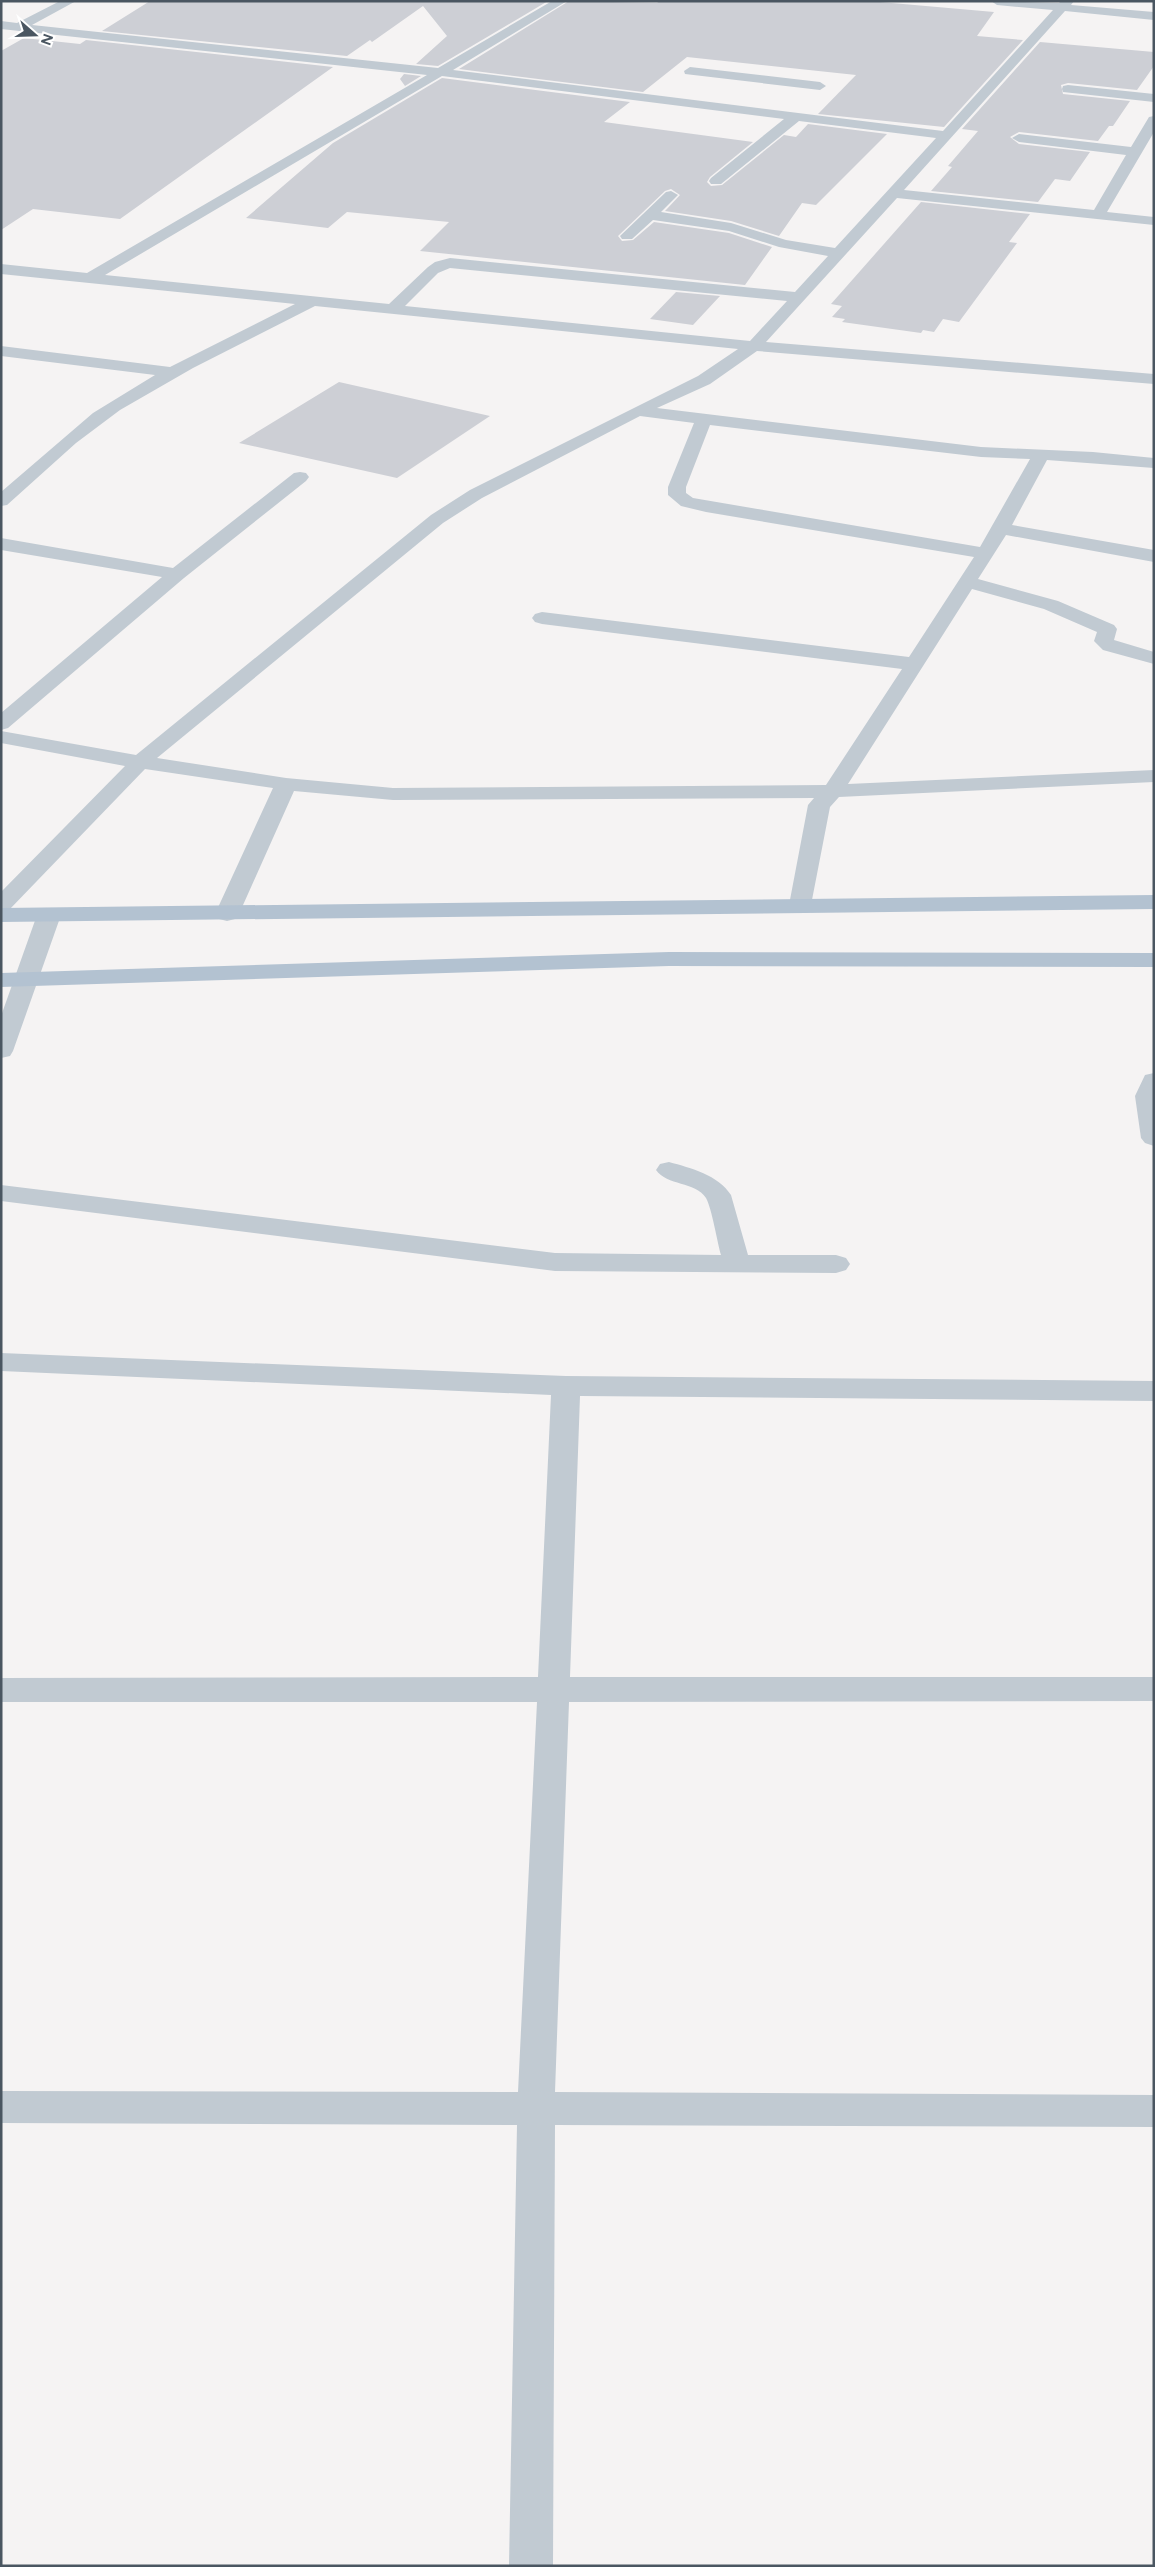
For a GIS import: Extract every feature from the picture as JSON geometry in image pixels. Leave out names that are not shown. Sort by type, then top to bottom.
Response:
[{"type":"main road","points":[[1,915],[226,914],[800,905],[1154,902]]},
{"type":"main road","points":[[1,980],[669,959],[1154,960]]},
{"type":"street","points":[[1,36],[70,1]]},
{"type":"street","points":[[91,277],[561,1]]},
{"type":"street","points":[[998,1],[1061,9],[1154,16]]},
{"type":"street","points":[[1130,13],[1138,1]]},
{"type":"street","points":[[1061,9],[1135,27]]},
{"type":"street","points":[[1,905],[140,762],[437,519],[476,494],[638,411],[704,380],[754,346],[1061,9]]},
{"type":"street","points":[[1,24],[438,72],[945,135]]},
{"type":"street","points":[[735,109],[770,66]]},
{"type":"street","points":[[690,71],[820,86]]},
{"type":"street","points":[[1068,89],[1154,98]]},
{"type":"street","points":[[716,181],[795,117]]},
{"type":"street","points":[[1098,215],[1154,120]]},
{"type":"street","points":[[1019,138],[1135,152]]},
{"type":"street","points":[[893,193],[1154,221]]},
{"type":"street","points":[[627,236],[671,195]]},
{"type":"street","points":[[650,215],[731,227],[784,244],[838,253]]},
{"type":"street","points":[[393,309],[433,270],[440,265],[450,263],[798,297]]},
{"type":"street","points":[[1,269],[754,346],[1154,379]]},
{"type":"street","points":[[1,501],[78,432],[114,406],[174,372],[312,301]]},
{"type":"street","points":[[1,350],[174,372]]},
{"type":"street","points":[[638,411],[981,452],[1093,457],[1154,463]]},
{"type":"street","points":[[704,418],[677,487],[677,495],[687,502],[706,507],[984,553]]},
{"type":"street","points":[[800,905],[819,805],[834,792],[913,664],[1001,529],[1041,455]]},
{"type":"street","points":[[1,724],[177,574],[300,477]]},
{"type":"street","points":[[1001,529],[1154,556]]},
{"type":"street","points":[[1,544],[177,574]]},
{"type":"street","points":[[966,582],[1061,609],[1107,629],[1104,641],[1110,646],[1154,658]]},
{"type":"street","points":[[542,618],[913,664]]},
{"type":"street","points":[[1,737],[140,762],[286,784],[393,794],[834,792],[1154,776]]},
{"type":"street","points":[[226,914],[286,784]]},
{"type":"street","points":[[1,1051],[49,915]]},
{"type":"street","points":[[1154,1080],[1148,1096],[1154,1138]]},
{"type":"street","points":[[668,1170],[706,1184],[718,1195],[737,1263]]},
{"type":"street","points":[[1,1194],[555,1262],[836,1264]]},
{"type":"street","points":[[1,1362],[566,1386],[1154,1390]]},
{"type":"street","points":[[531,2566],[536,2108],[566,1386]]},
{"type":"street","points":[[1,1690],[1154,1689]]},
{"type":"street","points":[[1,2107],[1154,2112]]},
{"type":"building","points":[[150,1],[548,1],[438,66],[416,64],[447,36],[423,6],[372,42],[370,40],[347,56],[102,31]]},
{"type":"building","points":[[569,1],[657,3],[660,1],[869,1],[994,12],[977,36],[1023,40],[944,127],[818,114],[856,75],[687,57],[643,92],[459,69]]},
{"type":"building","points":[[24,38],[80,44],[86,40],[333,67],[120,219],[33,209],[1,230],[1,51]]},
{"type":"building","points":[[1040,42],[1154,52],[1154,66],[1137,90],[1068,83],[1061,85],[1063,94],[1130,101],[1113,126],[1109,126],[1098,141],[1019,132],[1010,137],[1019,144],[1090,152],[1070,181],[1055,179],[1038,202],[931,191],[952,167],[948,166],[978,131],[962,129]]},
{"type":"building","points":[[404,74],[421,76],[405,86],[400,79]]},
{"type":"building","points":[[442,78],[630,102],[604,122],[753,142],[710,177],[707,182],[711,186],[722,185],[784,135],[796,137],[808,124],[887,134],[816,205],[802,203],[779,236],[731,221],[665,211],[680,195],[671,189],[665,191],[618,236],[622,241],[633,240],[654,222],[729,233],[772,247],[745,285],[420,251],[449,222],[347,212],[328,228],[246,218],[333,143]]},
{"type":"building","points":[[921,202],[1030,214],[1009,242],[1017,243],[959,322],[943,319],[934,332],[923,330],[921,333],[842,322],[845,319],[832,317],[842,306],[831,304]]},
{"type":"building","points":[[676,292],[720,296],[693,325],[650,319]]},
{"type":"building","points":[[339,382],[490,416],[397,478],[239,443]]}]
